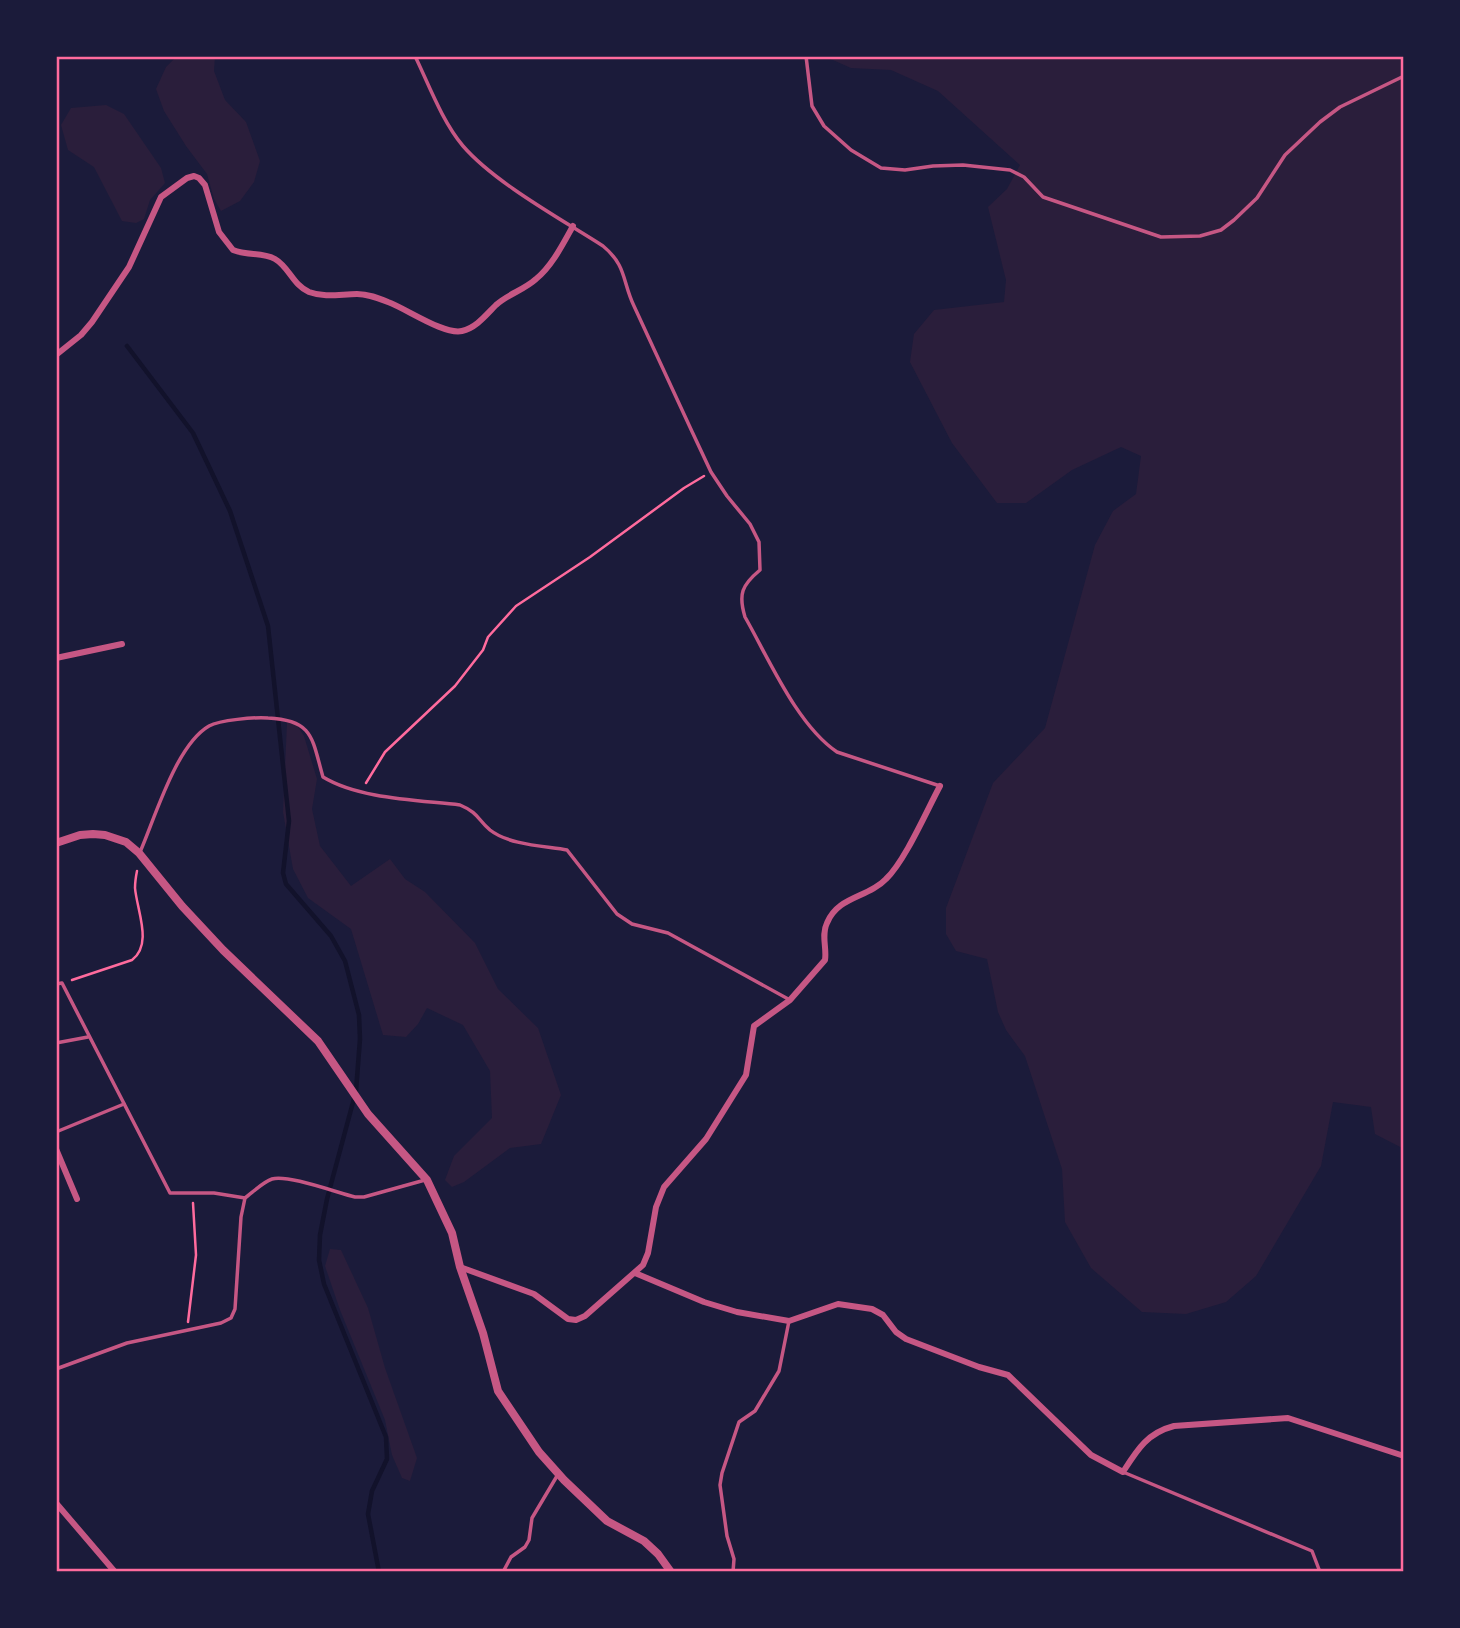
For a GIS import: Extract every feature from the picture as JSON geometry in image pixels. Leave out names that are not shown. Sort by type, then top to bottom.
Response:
[{"type":"street","points":[[56,355],[81,335],[92,322],[129,267],[161,197],[187,178],[200,178],[205,185],[219,232],[233,250],[274,258],[282,263],[297,284],[307,291],[325,296],[359,294],[375,297],[403,307],[443,328],[458,332],[484,318],[497,304],[538,278],[573,226]]},
{"type":"street","points":[[56,658],[122,644]]},
{"type":"street","points":[[460,1267],[534,1294],[568,1318],[576,1320],[585,1317],[643,1265],[648,1253],[656,1206],[664,1187],[706,1139],[746,1075],[754,1026],[790,1000],[825,960],[824,938],[827,923],[841,903],[885,881],[897,865],[940,786]]},
{"type":"street","points":[[56,843],[80,835],[105,835],[126,842],[139,853],[223,950],[318,1041],[368,1114],[427,1180],[452,1233],[498,1391],[539,1452],[558,1474],[607,1521],[644,1541],[659,1554],[671,1572]]},
{"type":"street","points":[[56,1149],[77,1199]]},
{"type":"street","points":[[635,1273],[704,1302],[737,1312],[789,1321],[838,1304],[872,1309],[883,1315],[896,1332],[906,1339],[979,1367],[1008,1375],[1091,1455],[1123,1472],[1138,1448],[1149,1436],[1161,1430],[1174,1426],[1288,1418],[1404,1456]]},
{"type":"street","points":[[56,1503],[115,1572]]},
{"type":"lane","points":[[415,56],[452,130],[464,146],[488,169],[615,256],[622,268],[631,299],[711,472],[750,524],[759,542],[760,570],[742,590],[740,602],[804,720],[822,741],[836,752],[940,786]]},
{"type":"lane","points":[[806,56],[812,106],[824,126],[851,150],[881,167],[905,170],[963,165],[1010,170],[1024,177],[1043,197],[1161,237],[1200,236],[1221,230],[1257,198],[1285,155],[1320,122],[1340,107],[1404,76]]},
{"type":"lane","points":[[139,853],[172,773],[202,731],[212,724],[265,718],[284,719],[303,725],[312,738],[323,777],[336,785],[361,792],[460,805],[474,811],[490,830],[508,839],[567,850],[617,914],[632,924],[668,933],[790,1000]]},
{"type":"lane","points":[[56,984],[62,983],[170,1193],[214,1193],[245,1198]]},
{"type":"lane","points":[[56,1043],[89,1036]]},
{"type":"lane","points":[[56,1132],[124,1104]]},
{"type":"lane","points":[[56,1369],[127,1343],[221,1323],[231,1318],[235,1309],[241,1217],[245,1198],[270,1179],[279,1177],[355,1197],[427,1180]]},
{"type":"lane","points":[[733,1572],[734,1559],[727,1536],[720,1485],[722,1473],[739,1422],[755,1411],[779,1371],[789,1321]]},
{"type":"lane","points":[[1123,1472],[1312,1551],[1320,1572]]},
{"type":"lane","points":[[503,1572],[512,1557],[525,1547],[529,1540],[532,1518],[558,1474]]},
{"type":"path","points":[[361,792],[385,752],[455,686],[483,650],[488,637],[516,606],[590,557],[684,488],[711,472]]},
{"type":"path","points":[[62,983],[132,960],[140,954],[141,914],[135,888],[139,853]]},
{"type":"path","points":[[187,1330],[196,1255],[192,1193]]},
{"type":"shaded area","points":[[177,56],[215,56],[214,71],[225,100],[246,122],[260,161],[254,182],[240,201],[221,211],[214,199],[207,174],[164,111],[156,89],[166,67]]},
{"type":"shaded area","points":[[824,56],[1404,56],[1404,1149],[1375,1134],[1371,1107],[1333,1102],[1321,1166],[1256,1276],[1226,1302],[1186,1314],[1142,1312],[1091,1268],[1065,1222],[1062,1169],[1025,1056],[1006,1030],[998,1012],[987,959],[956,951],[946,934],[946,908],[993,783],[1045,728],[1095,545],[1113,511],[1136,494],[1141,456],[1121,447],[1072,470],[1026,503],[997,503],[952,443],[910,362],[914,334],[934,310],[1004,302],[1006,280],[988,207],[1007,189],[1020,165],[938,91],[891,70],[851,68]]},
{"type":"shaded area","points":[[106,105],[124,114],[161,168],[165,183],[150,200],[144,219],[136,223],[122,221],[94,167],[68,150],[61,125],[71,108]]},
{"type":"shaded area","points":[[295,722],[304,736],[317,779],[312,809],[320,846],[351,886],[390,859],[405,879],[425,892],[475,943],[498,989],[538,1028],[561,1095],[541,1144],[510,1148],[464,1182],[452,1187],[445,1180],[454,1156],[492,1118],[490,1071],[463,1025],[427,1008],[406,1037],[383,1035],[351,929],[308,898],[293,869],[283,812],[287,723]]},
{"type":"shaded area","points":[[330,1249],[341,1250],[368,1308],[385,1368],[417,1458],[410,1481],[402,1478],[392,1455],[385,1420],[340,1310],[325,1266]]},
{"type":"waterway","points":[[127,346],[193,433],[230,511],[268,626],[289,821],[283,873],[286,884],[331,936],[345,961],[359,1015],[356,1091],[327,1199],[320,1235],[319,1260],[324,1284],[386,1437],[387,1459],[372,1491],[368,1514],[379,1572]]}]
